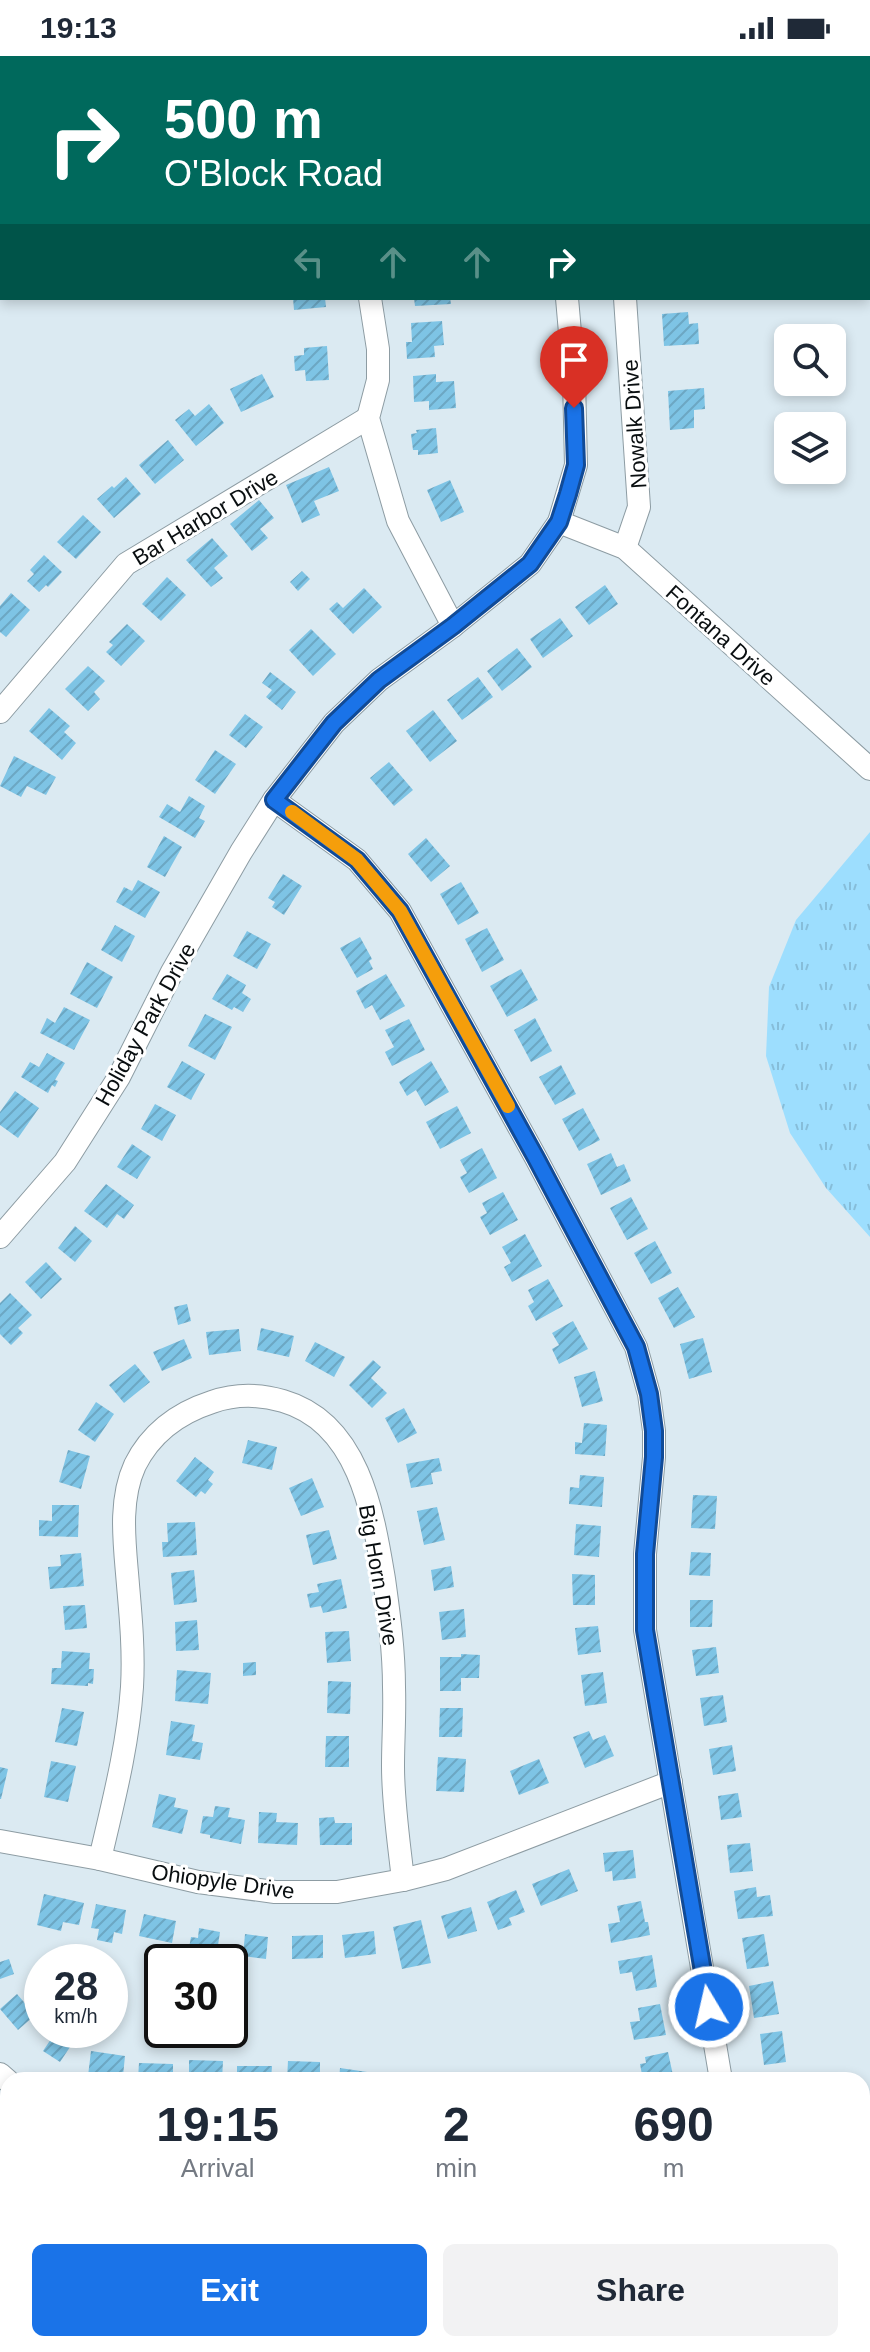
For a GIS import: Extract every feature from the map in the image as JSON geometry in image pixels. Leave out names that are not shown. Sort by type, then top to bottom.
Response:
[{"type":"street","points":[[370,300],[378,349],[378,380],[368,418],[398,521],[453,626]]},
{"type":"street","name":"Holiday Park Drive","points":[[0,1237],[65,1162],[119,1077],[172,972],[241,852],[274,800],[334,723],[379,680],[530,564],[559,522],[576,465],[574,379],[567,300]]},
{"type":"street","name":"Nowalk Drive","points":[[625,300],[639,507],[625,548]]},
{"type":"street","name":"Bar Harbor Drive","points":[[0,712],[126,564],[368,418]]},
{"type":"street","name":"Fontana Drive","points":[[559,522],[625,548],[870,769]]},
{"type":"street","points":[[274,800],[357,860],[400,911],[636,1347],[649,1394],[654,1431],[645,1554],[645,1630],[720,2072]]},
{"type":"street","name":"Big Horn Drive","points":[[100,1859],[121,1767],[132,1687],[133,1645],[124,1513],[131,1478],[144,1450],[157,1433],[175,1418],[222,1398],[247,1395],[297,1405],[319,1419],[337,1437],[367,1497],[377,1541],[393,1650],[393,1769],[403,1880]]},
{"type":"street","name":"Ohiopyle Drive","points":[[0,1841],[100,1859],[198,1882],[275,1892],[337,1892],[446,1869],[671,1782]]},
{"type":"green space","points":[[870,832],[870,1237],[826,1188],[790,1133],[766,1056],[769,987],[796,920]]},
{"type":"building","points":[[293,300],[325,300],[326,307],[294,310]]},
{"type":"building","points":[[414,300],[450,300],[451,304],[415,306]]},
{"type":"building","points":[[688,312],[689,324],[698,323],[699,344],[664,346],[662,314]]},
{"type":"building","points":[[442,321],[444,345],[434,346],[435,357],[407,359],[406,342],[412,342],[411,323]]},
{"type":"building","points":[[327,346],[329,380],[306,381],[305,370],[295,371],[294,356],[304,355],[304,348]]},
{"type":"building","points":[[262,374],[274,397],[241,412],[230,389]]},
{"type":"building","points":[[436,374],[436,382],[454,381],[456,408],[429,410],[429,401],[414,402],[413,376]]},
{"type":"building","points":[[704,388],[705,409],[694,410],[694,428],[670,430],[668,391]]},
{"type":"building","points":[[209,404],[224,423],[196,446],[175,420],[189,409],[195,416]]},
{"type":"building","points":[[436,428],[438,453],[418,455],[418,450],[413,450],[411,434],[417,433],[416,430]]},
{"type":"building","points":[[168,440],[184,460],[155,484],[139,465]]},
{"type":"building","points":[[329,467],[339,491],[314,501],[320,515],[302,523],[286,485]]},
{"type":"building","points":[[126,477],[141,494],[114,518],[97,499]]},
{"type":"building","points":[[450,480],[464,512],[441,522],[427,490]]},
{"type":"building","points":[[259,500],[274,518],[260,529],[268,538],[252,551],[230,524]]},
{"type":"building","points":[[83,515],[101,532],[76,559],[57,542]]},
{"type":"building","points":[[212,538],[228,556],[214,568],[223,578],[211,587],[186,560]]},
{"type":"building","points":[[44,555],[62,572],[39,592],[27,581],[34,574],[30,570]]},
{"type":"building","points":[[302,571],[310,579],[298,591],[290,582]]},
{"type":"building","points":[[167,577],[186,595],[161,621],[142,604]]},
{"type":"building","points":[[605,585],[618,604],[589,625],[575,607]]},
{"type":"building","points":[[364,588],[382,607],[353,634],[329,609],[337,602],[343,608]]},
{"type":"building","points":[[11,593],[30,610],[6,637],[0,632],[0,606]]},
{"type":"building","points":[[560,618],[573,636],[543,658],[530,639]]},
{"type":"building","points":[[127,624],[145,641],[121,666],[106,652],[113,645],[109,642]]},
{"type":"building","points":[[311,629],[336,654],[313,676],[289,650]]},
{"type":"building","points":[[517,648],[532,667],[502,691],[487,671]]},
{"type":"building","points":[[88,666],[105,681],[94,692],[100,699],[88,711],[65,689]]},
{"type":"building","points":[[270,672],[296,692],[282,710],[266,697],[272,690],[262,683]]},
{"type":"building","points":[[478,677],[493,697],[462,720],[447,700]]},
{"type":"building","points":[[49,708],[70,726],[64,732],[76,743],[62,760],[29,731]]},
{"type":"building","points":[[433,710],[457,741],[430,762],[406,731]]},
{"type":"building","points":[[245,714],[263,727],[246,748],[229,735]]},
{"type":"building","points":[[215,750],[236,764],[215,794],[195,780]]},
{"type":"building","points":[[14,756],[56,777],[46,795],[27,786],[21,797],[0,786]]},
{"type":"building","points":[[389,762],[413,790],[394,806],[370,778]]},
{"type":"building","points":[[189,796],[205,806],[199,818],[205,821],[195,838],[159,817],[167,804],[180,812]]},
{"type":"building","points":[[164,836],[182,847],[165,877],[147,867]]},
{"type":"building","points":[[426,838],[450,866],[431,882],[408,854]]},
{"type":"building","points":[[283,874],[302,886],[284,915],[272,907],[275,902],[268,898]]},
{"type":"building","points":[[138,880],[160,892],[145,918],[116,902],[124,887],[132,891]]},
{"type":"building","points":[[461,882],[479,913],[458,925],[440,894]]},
{"type":"building","points":[[115,925],[135,936],[122,962],[101,950]]},
{"type":"building","points":[[487,928],[504,960],[482,972],[465,939]]},
{"type":"building","points":[[247,931],[271,944],[257,969],[233,956]]},
{"type":"building","points":[[360,937],[372,959],[369,961],[373,969],[357,978],[340,948]]},
{"type":"building","points":[[87,962],[113,977],[97,1008],[70,994]]},
{"type":"building","points":[[521,969],[538,1000],[507,1017],[490,986]]},
{"type":"building","points":[[227,974],[246,985],[242,993],[251,999],[243,1012],[234,1007],[232,1010],[212,999]]},
{"type":"building","points":[[386,974],[405,1006],[380,1020],[372,1005],[365,1009],[356,991]]},
{"type":"building","points":[[64,1007],[90,1020],[74,1050],[40,1033],[47,1018],[55,1023]]},
{"type":"building","points":[[205,1014],[232,1027],[215,1060],[188,1046]]},
{"type":"building","points":[[535,1018],[552,1051],[531,1062],[514,1030]]},
{"type":"building","points":[[409,1019],[425,1050],[392,1066],[385,1052],[394,1047],[385,1030]]},
{"type":"building","points":[[47,1053],[65,1063],[55,1080],[58,1081],[55,1087],[52,1085],[48,1093],[21,1077],[30,1062],[39,1067]]},
{"type":"building","points":[[182,1061],[205,1074],[191,1100],[167,1087]]},
{"type":"building","points":[[431,1061],[449,1092],[425,1106],[416,1090],[407,1096],[399,1082]]},
{"type":"building","points":[[561,1065],[576,1094],[555,1105],[539,1077]]},
{"type":"building","points":[[15,1091],[39,1108],[18,1138],[0,1125],[0,1112]]},
{"type":"building","points":[[155,1104],[176,1115],[162,1141],[141,1129]]},
{"type":"building","points":[[457,1106],[471,1133],[440,1149],[426,1122]]},
{"type":"building","points":[[583,1108],[600,1140],[579,1151],[562,1119]]},
{"type":"building","points":[[132,1144],[151,1157],[137,1179],[117,1167]]},
{"type":"building","points":[[482,1148],[497,1178],[469,1193],[460,1177],[467,1173],[460,1160]]},
{"type":"building","points":[[611,1153],[617,1167],[624,1164],[631,1181],[601,1195],[587,1164]]},
{"type":"building","points":[[106,1184],[134,1205],[124,1219],[117,1214],[107,1228],[84,1211]]},
{"type":"building","points":[[503,1192],[518,1220],[490,1235],[480,1217],[487,1213],[482,1203]]},
{"type":"building","points":[[631,1197],[648,1229],[627,1240],[610,1208]]},
{"type":"building","points":[[75,1226],[92,1241],[75,1262],[58,1248]]},
{"type":"building","points":[[525,1234],[542,1266],[512,1282],[504,1267],[511,1263],[502,1247]]},
{"type":"building","points":[[655,1241],[672,1273],[651,1284],[634,1253]]},
{"type":"building","points":[[46,1262],[62,1279],[41,1299],[25,1282]]},
{"type":"building","points":[[548,1279],[563,1306],[536,1321],[528,1306],[534,1302],[528,1290]]},
{"type":"building","points":[[678,1287],[695,1317],[674,1328],[658,1298]]},
{"type":"building","points":[[10,1293],[32,1315],[18,1328],[23,1333],[11,1345],[0,1334],[0,1303]]},
{"type":"building","points":[[187,1304],[191,1321],[178,1325],[174,1307]]},
{"type":"building","points":[[573,1321],[588,1349],[559,1364],[552,1349],[559,1345],[552,1333]]},
{"type":"building","points":[[261,1328],[294,1336],[289,1357],[257,1350]]},
{"type":"building","points":[[239,1329],[241,1351],[209,1355],[206,1332]]},
{"type":"building","points":[[703,1338],[712,1372],[689,1379],[680,1344]]},
{"type":"building","points":[[184,1339],[192,1358],[162,1371],[153,1352]]},
{"type":"building","points":[[315,1342],[345,1357],[334,1377],[305,1361]]},
{"type":"building","points":[[373,1360],[381,1367],[371,1378],[387,1393],[372,1408],[349,1385]]},
{"type":"building","points":[[135,1364],[150,1382],[124,1403],[109,1385]]},
{"type":"building","points":[[595,1371],[603,1401],[582,1407],[574,1377]]},
{"type":"building","points":[[96,1402],[114,1414],[95,1442],[78,1430]]},
{"type":"building","points":[[404,1408],[417,1433],[398,1443],[385,1418]]},
{"type":"building","points":[[584,1423],[607,1425],[605,1456],[575,1454],[575,1442],[582,1443]]},
{"type":"building","points":[[248,1440],[277,1447],[272,1470],[242,1463]]},
{"type":"building","points":[[68,1450],[90,1456],[81,1489],[59,1482]]},
{"type":"building","points":[[195,1457],[214,1472],[208,1480],[213,1484],[205,1494],[201,1491],[196,1497],[176,1481]]},
{"type":"building","points":[[439,1458],[442,1471],[431,1473],[433,1484],[411,1488],[406,1464]]},
{"type":"building","points":[[580,1475],[604,1477],[602,1507],[569,1504],[570,1487],[579,1488]]},
{"type":"building","points":[[312,1478],[324,1507],[301,1516],[289,1488]]},
{"type":"building","points":[[693,1495],[717,1496],[715,1529],[691,1528]]},
{"type":"building","points":[[52,1505],[79,1505],[78,1537],[39,1536],[39,1520],[52,1521]]},
{"type":"building","points":[[437,1507],[445,1540],[424,1545],[417,1511]]},
{"type":"building","points":[[195,1522],[197,1555],[163,1557],[162,1542],[168,1542],[167,1523]]},
{"type":"building","points":[[576,1524],[601,1526],[599,1557],[574,1555]]},
{"type":"building","points":[[329,1530],[337,1559],[313,1565],[306,1535]]},
{"type":"building","points":[[691,1552],[711,1553],[710,1576],[689,1575]]},
{"type":"building","points":[[81,1553],[84,1586],[50,1589],[48,1567],[61,1566],[60,1555]]},
{"type":"building","points":[[451,1566],[454,1587],[434,1591],[431,1570]]},
{"type":"building","points":[[194,1570],[197,1602],[174,1605],[171,1573]]},
{"type":"building","points":[[572,1574],[595,1575],[595,1605],[573,1605]]},
{"type":"building","points":[[341,1579],[347,1608],[323,1613],[321,1606],[310,1608],[307,1594],[319,1592],[317,1584]]},
{"type":"building","points":[[690,1600],[713,1600],[712,1627],[690,1627]]},
{"type":"building","points":[[85,1605],[87,1628],[65,1630],[63,1606]]},
{"type":"building","points":[[464,1609],[466,1637],[442,1640],[439,1612]]},
{"type":"building","points":[[197,1620],[199,1650],[176,1651],[175,1622]]},
{"type":"building","points":[[598,1626],[601,1652],[578,1655],[575,1628]]},
{"type":"building","points":[[349,1631],[351,1661],[327,1663],[325,1632]]},
{"type":"building","points":[[716,1647],[719,1673],[696,1676],[692,1650]]},
{"type":"building","points":[[62,1651],[90,1653],[89,1669],[94,1669],[93,1684],[51,1684],[52,1668],[61,1668]]},
{"type":"building","points":[[461,1654],[480,1655],[479,1678],[461,1678],[461,1691],[440,1691],[440,1657],[461,1657]]},
{"type":"building","points":[[256,1662],[256,1675],[243,1676],[243,1663]]},
{"type":"building","points":[[177,1670],[211,1673],[208,1704],[175,1701]]},
{"type":"building","points":[[603,1672],[607,1703],[585,1706],[581,1675]]},
{"type":"building","points":[[328,1681],[351,1682],[350,1714],[327,1713]]},
{"type":"building","points":[[723,1695],[727,1722],[704,1726],[700,1698]]},
{"type":"building","points":[[62,1708],[84,1712],[77,1746],[55,1742]]},
{"type":"building","points":[[440,1708],[463,1708],[462,1737],[439,1737]]},
{"type":"building","points":[[171,1721],[195,1725],[192,1741],[203,1743],[200,1760],[166,1755]]},
{"type":"building","points":[[589,1731],[593,1740],[605,1735],[614,1756],[585,1768],[573,1737]]},
{"type":"building","points":[[326,1736],[349,1736],[349,1767],[325,1767]]},
{"type":"building","points":[[732,1745],[736,1771],[713,1775],[709,1749]]},
{"type":"building","points":[[438,1757],[466,1759],[464,1792],[436,1791]]},
{"type":"building","points":[[539,1759],[549,1783],[519,1795],[510,1771]]},
{"type":"building","points":[[51,1761],[76,1766],[68,1802],[44,1797]]},
{"type":"building","points":[[0,1767],[8,1769],[1,1799],[0,1799]]},
{"type":"building","points":[[738,1793],[742,1817],[721,1820],[718,1796]]},
{"type":"building","points":[[159,1794],[176,1798],[174,1807],[188,1810],[182,1834],[152,1827]]},
{"type":"building","points":[[215,1806],[230,1808],[228,1817],[245,1820],[241,1844],[200,1833],[203,1816],[213,1817]]},
{"type":"building","points":[[259,1812],[277,1813],[276,1822],[298,1823],[297,1845],[258,1843]]},
{"type":"building","points":[[334,1817],[335,1823],[352,1823],[352,1845],[320,1845],[319,1818]]},
{"type":"building","points":[[750,1843],[753,1871],[730,1873],[727,1845]]},
{"type":"building","points":[[633,1850],[636,1878],[613,1881],[612,1871],[605,1872],[603,1853]]},
{"type":"building","points":[[569,1869],[578,1891],[541,1906],[532,1884]]},
{"type":"building","points":[[756,1887],[757,1897],[770,1895],[773,1916],[738,1919],[734,1891]]},
{"type":"building","points":[[516,1890],[525,1912],[509,1918],[512,1925],[498,1930],[487,1902]]},
{"type":"building","points":[[44,1894],[84,1903],[79,1925],[63,1922],[61,1931],[37,1925]]},
{"type":"building","points":[[641,1901],[650,1935],[611,1943],[608,1924],[620,1922],[617,1906]]},
{"type":"building","points":[[96,1904],[126,1910],[122,1934],[114,1932],[112,1943],[97,1940],[99,1929],[91,1928]]},
{"type":"building","points":[[471,1907],[477,1931],[448,1939],[441,1916]]},
{"type":"building","points":[[144,1914],[176,1921],[172,1943],[139,1936]]},
{"type":"building","points":[[421,1920],[431,1963],[402,1969],[393,1927]]},
{"type":"building","points":[[199,1928],[220,1932],[218,1944],[190,1944],[191,1937],[198,1938]]},
{"type":"building","points":[[374,1931],[376,1954],[345,1958],[342,1935]]},
{"type":"building","points":[[245,1934],[268,1937],[266,1959],[248,1957],[248,1944],[244,1944]]},
{"type":"building","points":[[764,1934],[769,1966],[747,1969],[742,1938]]},
{"type":"building","points":[[323,1935],[323,1958],[292,1959],[292,1936]]},
{"type":"building","points":[[652,1955],[657,1987],[636,1991],[632,1972],[620,1974],[618,1961]]},
{"type":"building","points":[[9,1959],[14,1974],[0,1979],[0,1962]]},
{"type":"building","points":[[773,1981],[779,2014],[754,2018],[749,1986]]},
{"type":"building","points":[[17,1994],[24,2002],[24,2025],[18,2030],[0,2009]]},
{"type":"building","points":[[660,2004],[666,2035],[634,2040],[630,2022],[640,2021],[638,2008]]},
{"type":"building","points":[[782,2031],[786,2062],[764,2065],[760,2034]]},
{"type":"building","points":[[45,2048],[69,2048],[60,2062],[43,2051]]},
{"type":"building","points":[[91,2051],[125,2056],[123,2072],[88,2072]]},
{"type":"building","points":[[668,2052],[672,2072],[642,2072],[640,2064],[646,2063],[645,2057]]},
{"type":"building","points":[[189,2060],[223,2061],[222,2072],[189,2072]]},
{"type":"building","points":[[288,2061],[320,2062],[320,2072],[287,2072]]},
{"type":"building","points":[[139,2063],[173,2064],[173,2072],[138,2072]]},
{"type":"building","points":[[237,2066],[272,2066],[272,2072],[237,2072]]},
{"type":"building","points":[[340,2068],[367,2072],[340,2072]]},
{"type":"slow traffic","points":[[292,812],[357,860],[400,911],[508,1106]]},
{"type":"route","points":[[574,408],[576,465],[568,494],[559,522],[530,564],[379,680],[334,723],[274,800],[357,860],[400,911],[636,1347],[649,1394],[654,1431],[645,1554],[645,1630],[709,2007]]}]
